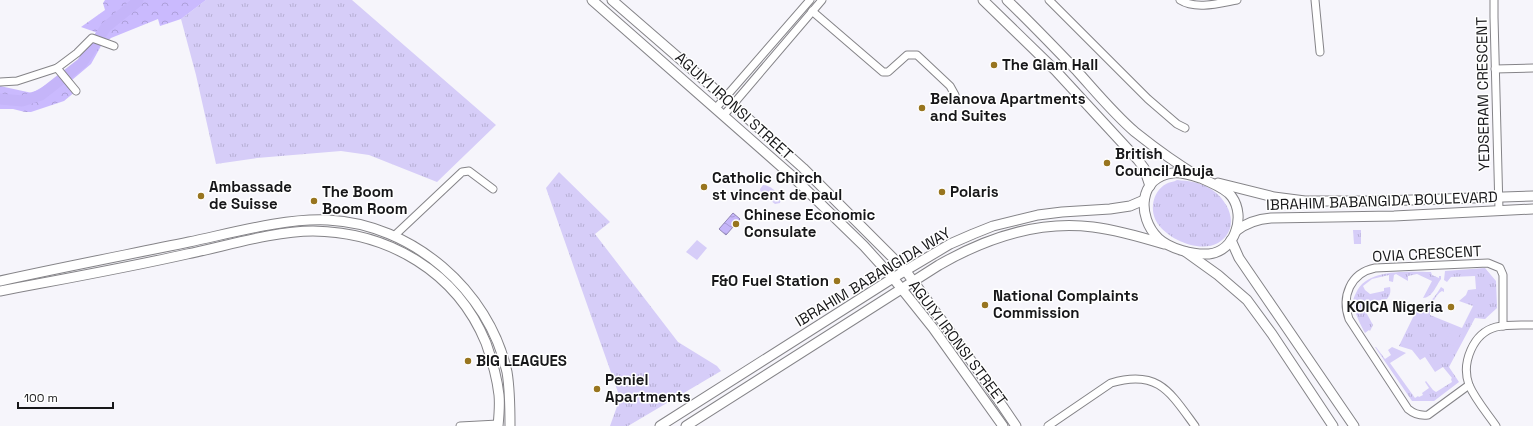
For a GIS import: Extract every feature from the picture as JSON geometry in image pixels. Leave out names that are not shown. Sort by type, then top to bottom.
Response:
[{"type":"main road","name":"AGUIYI IRONSI STREET","points":[[592,0],[724,115],[820,202],[864,246],[933,328],[1003,426]]},
{"type":"main road","name":"AGUIYI IRONSI STREET","points":[[612,0],[733,104],[813,178],[905,270],[915,281],[1016,426]]},
{"type":"main road","points":[[983,0],[1055,70],[1138,160],[1144,168],[1150,186]]},
{"type":"main road","points":[[1007,0],[1051,43],[1119,117],[1148,142],[1203,179],[1228,193],[1236,203],[1238,220],[1236,231],[1231,240],[1222,249],[1210,254],[1183,250],[1168,245],[1159,238],[1152,230],[1146,219],[1144,200],[1150,186],[1163,176],[1173,173],[1184,173],[1203,179]]},
{"type":"main road","name":"IBRAHIM BABANGIDA BOULEVARD","points":[[1203,179],[1274,197],[1305,201],[1499,198],[1533,196]]},
{"type":"main road","name":"IBRAHIM BABANGIDA WAY","points":[[660,426],[892,278],[950,244],[993,226],[1038,215],[1130,206],[1144,200]]},
{"type":"main road","name":"IBRAHIM BABANGIDA BOULEVARD","points":[[1236,231],[1242,226],[1254,221],[1272,218],[1394,216],[1533,209]]},
{"type":"main road","points":[[0,281],[298,221],[330,220],[346,222],[394,236],[424,253],[451,274],[467,291],[483,313],[498,345],[506,371],[510,392],[510,426]]},
{"type":"main road","name":"IBRAHIM BABANGIDA WAY","points":[[686,426],[797,354],[902,290],[939,264],[962,251],[999,237],[1034,228],[1064,226],[1093,227],[1137,236],[1168,245]]},
{"type":"main road","points":[[0,291],[119,269],[286,233],[331,232],[378,241],[421,263],[444,281],[468,308],[477,323],[493,364],[499,394],[498,425]]},
{"type":"main road","points":[[1231,240],[1243,264],[1270,301],[1354,426]]},
{"type":"main road","points":[[1183,250],[1223,279],[1247,300],[1272,334],[1333,426]]},
{"type":"street","points":[[716,108],[810,0]]},
{"type":"street","points":[[724,115],[822,0]]},
{"type":"street","points":[[1049,0],[1148,99],[1177,124],[1185,128]]},
{"type":"street","points":[[1180,0],[1203,5],[1237,0]]},
{"type":"street","points":[[1315,0],[1320,52]]},
{"type":"street","name":"YEDSERAM CRESCENT","points":[[1494,0],[1500,210]]},
{"type":"street","points":[[812,11],[883,72],[892,70],[907,55],[917,55],[950,86],[955,95]]},
{"type":"street","points":[[0,82],[17,82],[57,68],[77,53],[92,38],[114,46]]},
{"type":"street","points":[[57,68],[76,91]]},
{"type":"street","points":[[1495,69],[1533,68]]},
{"type":"street","points":[[394,236],[462,172],[469,171],[493,189]]},
{"type":"street","name":"OVIA CRESCENT","points":[[1469,385],[1428,415],[1420,415],[1412,413],[1408,410],[1349,319],[1345,304],[1348,289],[1357,276],[1368,269],[1494,264],[1500,268],[1503,275],[1503,326]]},
{"type":"street","points":[[1496,426],[1469,385],[1467,367],[1470,352],[1483,334],[1496,327],[1533,324]]},
{"type":"street","points":[[1048,426],[1111,382],[1123,379],[1141,378],[1156,383],[1168,392],[1195,426]]},
{"type":"street","points":[[460,426],[498,425]]},
{"type":"green space","points":[[105,0],[206,0],[181,19],[160,26],[158,19],[111,38],[101,46],[91,64],[72,80],[76,91],[64,101],[31,112],[13,109],[0,109],[0,86],[32,93],[61,76],[80,62],[94,44],[98,33],[81,27],[105,10],[103,3]]},
{"type":"green space","points":[[206,0],[352,0],[496,125],[437,182],[369,155],[341,151],[257,158],[216,164],[196,75],[181,19]]},
{"type":"green space","points":[[559,172],[610,222],[595,234],[678,342],[717,366],[721,371],[628,426],[610,426],[620,398],[546,188]]},
{"type":"green space","points":[[1177,180],[1189,181],[1204,185],[1215,192],[1226,205],[1230,213],[1230,229],[1226,237],[1218,243],[1211,246],[1194,246],[1177,240],[1163,230],[1158,224],[1153,213],[1153,202],[1155,197],[1161,187],[1167,183]]},
{"type":"green space","points":[[763,185],[766,185],[777,193],[781,198],[780,203],[775,204],[761,193],[760,189]]},
{"type":"green space","points":[[1353,230],[1361,230],[1361,244],[1354,244]]},
{"type":"green space","points":[[697,240],[707,248],[697,260],[686,252]]},
{"type":"green space","points":[[1485,268],[1496,281],[1497,308],[1485,319],[1475,318],[1449,367],[1459,382],[1434,401],[1412,401],[1375,347],[1385,359],[1391,355],[1388,350],[1392,347],[1406,353],[1390,363],[1415,398],[1423,395],[1422,393],[1429,388],[1425,382],[1426,381],[1436,392],[1452,382],[1452,378],[1443,367],[1435,372],[1425,357],[1420,360],[1412,350],[1399,346],[1418,307],[1416,305],[1417,303],[1422,304],[1432,300],[1441,287],[1444,289],[1444,292],[1442,291],[1435,298],[1430,315],[1462,328],[1473,306],[1459,301],[1466,295],[1468,290],[1476,289],[1475,276],[1451,277],[1447,282],[1444,280],[1445,271]]},
{"type":"green space","points":[[1400,272],[1431,272],[1432,275],[1439,278],[1439,276],[1441,276],[1441,279],[1431,294],[1423,298],[1432,281],[1417,274],[1408,276],[1408,281],[1396,274],[1394,275],[1393,282],[1389,281],[1389,275],[1372,279],[1363,286],[1370,294],[1384,291],[1384,288],[1390,287],[1390,295],[1387,299],[1373,301],[1368,305],[1367,314],[1373,325],[1370,331],[1369,330],[1365,333],[1353,305],[1356,293],[1361,285],[1378,275]]},
{"type":"green space","points":[[1453,329],[1461,333],[1453,346],[1445,341]]},
{"type":"water","points":[[733,213],[740,219],[726,235],[719,229]]},
{"type":"waterway","points":[[0,99],[22,101],[41,95],[82,63],[106,27],[138,0]]},
{"type":"place","name":"The Glam Hall","points":[[994,65]]},
{"type":"place","name":"Belanova Apartments and Suites","points":[[922,108]]},
{"type":"place","name":"British Council Abuja","points":[[1107,163]]},
{"type":"place","name":"Catholic Chirch st vincent de paul","points":[[704,187]]},
{"type":"place","name":"Polaris","points":[[942,192]]},
{"type":"place","name":"Ambassade de Suisse","points":[[201,196]]},
{"type":"place","name":"The Boom Boom Room","points":[[314,201]]},
{"type":"place","name":"Chinese Economic Consulate","points":[[736,224]]},
{"type":"place","name":"F&O Fuel Station","points":[[837,281]]},
{"type":"place","name":"National Complaints Commission","points":[[985,305]]},
{"type":"place","name":"KOICA Nigeria","points":[[1451,307]]},
{"type":"place","name":"BIG LEAGUES","points":[[468,361]]},
{"type":"place","name":"Peniel Apartments","points":[[597,389]]}]
